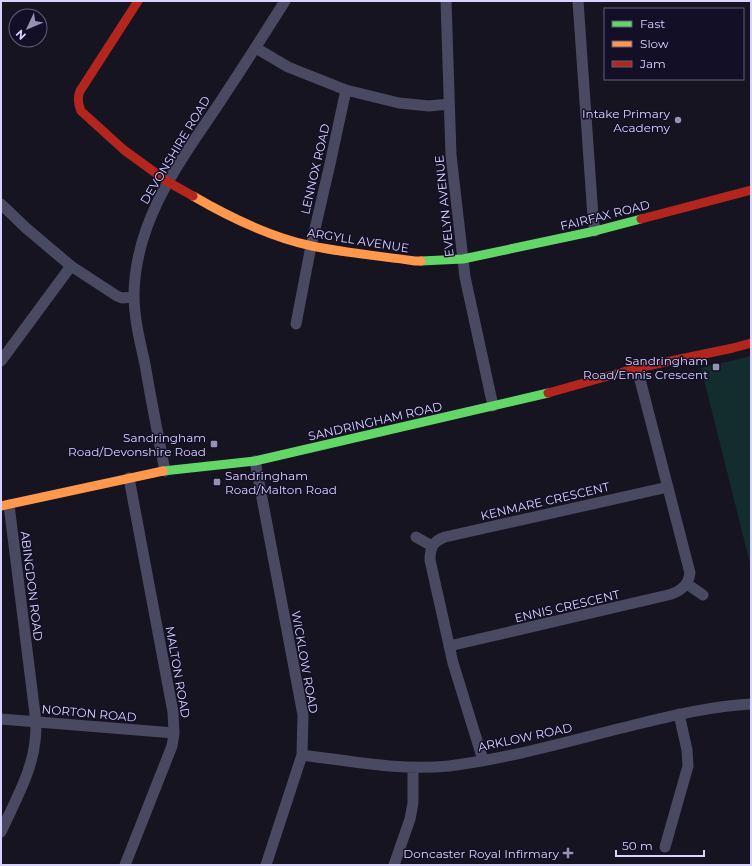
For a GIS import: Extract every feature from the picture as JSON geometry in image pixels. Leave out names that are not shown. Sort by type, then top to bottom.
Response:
[{"type":"street","name":"ARGYLL AVENUE","points":[[138,1],[80,91],[78,97],[78,105],[81,111],[124,150],[168,182],[224,214],[275,235],[311,246],[415,261],[463,259]]},
{"type":"street","name":"DEVONSHIRE ROAD","points":[[165,471],[138,332],[134,297],[135,278],[139,255],[151,216],[168,182],[285,1]]},
{"type":"street","name":"EVELYN AVENUE","points":[[446,1],[451,155],[465,277],[493,406]]},
{"type":"street","points":[[578,1],[593,217],[596,231]]},
{"type":"street","points":[[256,48],[288,67],[346,90],[399,103],[429,106],[449,104]]},
{"type":"street","name":"LENNOX ROAD","points":[[296,324],[311,246],[346,90]]},
{"type":"street","name":"FAIRFAX ROAD","points":[[463,259],[596,231],[751,190]]},
{"type":"street","points":[[1,204],[26,228],[71,266],[117,296],[122,298],[134,297]]},
{"type":"street","points":[[1,361],[71,266]]},
{"type":"street","name":"SANDRINGHAM ROAD","points":[[5,505],[165,471],[255,461],[493,406],[571,387],[637,368],[751,343]]},
{"type":"street","points":[[637,368],[690,573],[687,584],[703,595]]},
{"type":"street","name":"WICKLOW ROAD","points":[[255,461],[303,715],[302,755],[266,865]]},
{"type":"street","name":"MALTON ROAD","points":[[125,865],[172,746],[174,733],[174,712],[129,478]]},
{"type":"street","name":"KENMARE CRESCENT","points":[[432,546],[438,539],[445,537],[668,487]]},
{"type":"street","name":"ABINGDON ROAD","points":[[1,832],[32,759],[36,722],[5,505]]},
{"type":"street","points":[[416,537],[432,546],[430,551],[430,560],[453,663],[483,760]]},
{"type":"street","name":"ENNIS CRESCENT","points":[[449,646],[677,593],[687,584]]},
{"type":"street","name":"ARKLOW ROAD","points":[[302,755],[413,768],[449,766],[530,750],[679,714],[734,705],[751,704]]},
{"type":"street","points":[[665,847],[688,766],[687,750],[679,714]]},
{"type":"street","name":"NORTON ROAD","points":[[1,719],[174,733]]},
{"type":"street","points":[[394,865],[410,819],[413,803],[413,768]]},
{"type":"green space","points":[[751,356],[751,567],[701,368]]},
{"type":"traffic: fast","points":[[421,261],[463,259],[595,231],[641,219]]},
{"type":"traffic: fast","points":[[163,471],[255,461],[548,393]]},
{"type":"traffic: slow","points":[[193,196],[250,226],[296,242],[337,251],[421,261]]},
{"type":"traffic: slow","points":[[1,506],[163,471]]},
{"type":"traffic: jam","points":[[138,1],[80,91],[78,99],[79,106],[81,111],[124,150],[168,182],[193,196]]},
{"type":"traffic: jam","points":[[641,219],[751,190]]},
{"type":"traffic: jam","points":[[548,393],[637,368],[751,343]]},
{"type":"place","name":"Intake Primary Academy","points":[[678,120]]},
{"type":"place","name":"Sandringham Road/Ennis Crescent","points":[[716,367]]},
{"type":"place","name":"Sandringham Road/Devonshire Road","points":[[214,444]]},
{"type":"place","name":"Sandringham Road/Malton Road","points":[[217,482]]},
{"type":"place","name":"Doncaster Royal Infirmary","points":[[568,853]]}]
